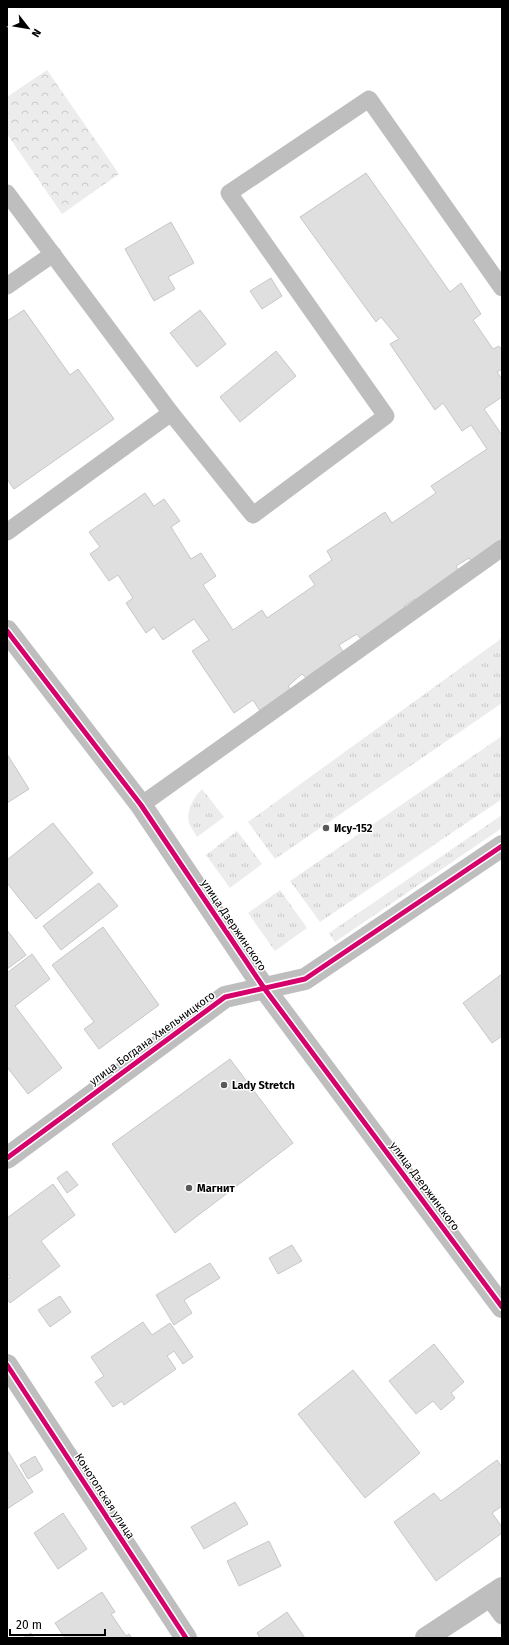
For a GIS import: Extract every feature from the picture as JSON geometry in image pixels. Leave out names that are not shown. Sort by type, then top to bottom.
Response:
[{"type":"street","name":"улица Дзержинского","points":[[7,631],[141,805],[264,988],[502,1307]]},
{"type":"street","name":"улица Богдана Хмельницкого","points":[[7,1158],[225,997],[305,979],[502,846]]},
{"type":"street","name":"Конотопская улица","points":[[7,1365],[186,1638]]},
{"type":"street","points":[[426,1638],[495,1592]]},
{"type":"lane","points":[[7,193],[171,413],[253,515],[386,416],[229,193],[369,99],[502,288]]},
{"type":"lane","points":[[7,286],[53,254]]},
{"type":"lane","points":[[7,532],[171,413]]},
{"type":"lane","points":[[141,805],[502,548]]},
{"type":"lane","points":[[495,1592],[502,1616]]},
{"type":"green space","points":[[47,70],[119,174],[62,214],[7,134],[7,97]]},
{"type":"green space","points":[[502,638],[502,703],[275,859],[248,822]]},
{"type":"green space","points":[[502,736],[502,799],[320,922],[290,881]]},
{"type":"green space","points":[[202,789],[224,817],[197,837],[190,826],[188,818],[194,800]]},
{"type":"green space","points":[[502,815],[502,828],[335,942],[329,933]]},
{"type":"green space","points":[[237,831],[262,864],[230,888],[206,855]]},
{"type":"green space","points":[[280,890],[307,928],[275,951],[248,913]]},
{"type":"building","points":[[366,173],[450,292],[461,283],[481,314],[473,320],[493,349],[499,346],[502,350],[502,369],[497,372],[502,379],[502,397],[484,409],[502,435],[502,548],[475,566],[469,558],[456,566],[462,577],[420,607],[415,599],[404,606],[408,613],[363,642],[357,634],[339,645],[344,653],[308,680],[302,674],[288,686],[291,690],[260,711],[253,700],[234,713],[192,651],[209,640],[194,619],[163,640],[154,627],[146,633],[126,603],[133,598],[118,575],[109,581],[90,554],[100,547],[89,532],[145,493],[154,506],[164,499],[180,521],[171,527],[191,559],[201,553],[216,576],[203,585],[233,630],[262,610],[267,618],[315,585],[309,576],[332,560],[327,551],[385,512],[392,523],[436,493],[431,486],[487,449],[471,425],[462,431],[443,403],[435,410],[390,344],[399,339],[381,317],[376,322],[300,217]]},
{"type":"building","points":[[171,222],[194,263],[168,277],[175,289],[154,301],[125,249]]},
{"type":"building","points":[[271,278],[282,296],[262,309],[250,291]]},
{"type":"building","points":[[24,310],[70,375],[78,369],[114,419],[14,489],[7,479],[7,321]]},
{"type":"building","points":[[200,310],[226,344],[197,367],[170,333]]},
{"type":"building","points":[[276,351],[296,376],[240,422],[220,397]]},
{"type":"building","points":[[7,754],[29,789],[7,803]]},
{"type":"building","points":[[53,823],[93,873],[36,919],[7,883],[7,860]]},
{"type":"building","points":[[99,883],[118,906],[61,950],[43,926]]},
{"type":"building","points":[[103,927],[159,1005],[99,1049],[84,1029],[94,1022],[52,965]]},
{"type":"building","points":[[7,930],[26,955],[7,969]]},
{"type":"building","points":[[32,954],[50,979],[15,1006],[62,1068],[28,1094],[7,1067],[7,973]]},
{"type":"building","points":[[502,974],[502,1036],[492,1043],[463,1003]]},
{"type":"building","name":"Магнит","points":[[230,1059],[293,1143],[175,1233],[112,1144]]},
{"type":"building","points":[[67,1171],[78,1185],[67,1193],[57,1178]]},
{"type":"building","points":[[53,1184],[75,1215],[41,1241],[60,1266],[10,1303],[7,1299],[7,1279],[10,1277],[7,1273],[7,1218]]},
{"type":"building","points":[[292,1245],[302,1261],[278,1274],[269,1258]]},
{"type":"building","points":[[210,1263],[220,1278],[184,1300],[192,1313],[174,1325],[156,1295]]},
{"type":"building","points":[[60,1296],[71,1312],[50,1327],[38,1310]]},
{"type":"building","points":[[143,1322],[152,1335],[170,1323],[193,1357],[183,1364],[174,1351],[167,1356],[176,1369],[124,1405],[122,1401],[113,1407],[95,1382],[104,1376],[91,1357]]},
{"type":"building","points":[[434,1344],[464,1382],[451,1393],[455,1398],[441,1410],[433,1401],[416,1414],[389,1381]]},
{"type":"building","points":[[353,1370],[420,1453],[365,1498],[298,1414]]},
{"type":"building","points":[[7,1450],[33,1492],[7,1509]]},
{"type":"building","points":[[35,1456],[43,1470],[28,1479],[20,1465]]},
{"type":"building","points":[[497,1460],[502,1467],[502,1506],[492,1513],[502,1527],[502,1533],[436,1581],[394,1522],[434,1493],[441,1501]]},
{"type":"building","points":[[235,1502],[248,1524],[204,1549],[191,1527]]},
{"type":"building","points":[[63,1513],[87,1549],[58,1569],[34,1533]]},
{"type":"building","points":[[269,1541],[281,1566],[239,1586],[227,1561]]},
{"type":"building","points":[[102,1592],[115,1612],[111,1614],[126,1636],[129,1634],[132,1638],[65,1638],[55,1623]]},
{"type":"building","points":[[287,1612],[305,1638],[260,1638],[257,1633]]},
{"type":"building","points":[[31,1633],[34,1638],[23,1638]]},
{"type":"cycle path","points":[[7,631],[141,805],[264,988],[502,1307]]},
{"type":"cycle path","points":[[7,1158],[225,997],[305,979],[502,846]]},
{"type":"cycle path","points":[[7,1365],[186,1638]]},
{"type":"place","name":"Ису-152","points":[[326,828]]},
{"type":"place","name":"Lady Stretch","points":[[224,1085]]},
{"type":"place","name":"Магнит","points":[[189,1188]]}]
